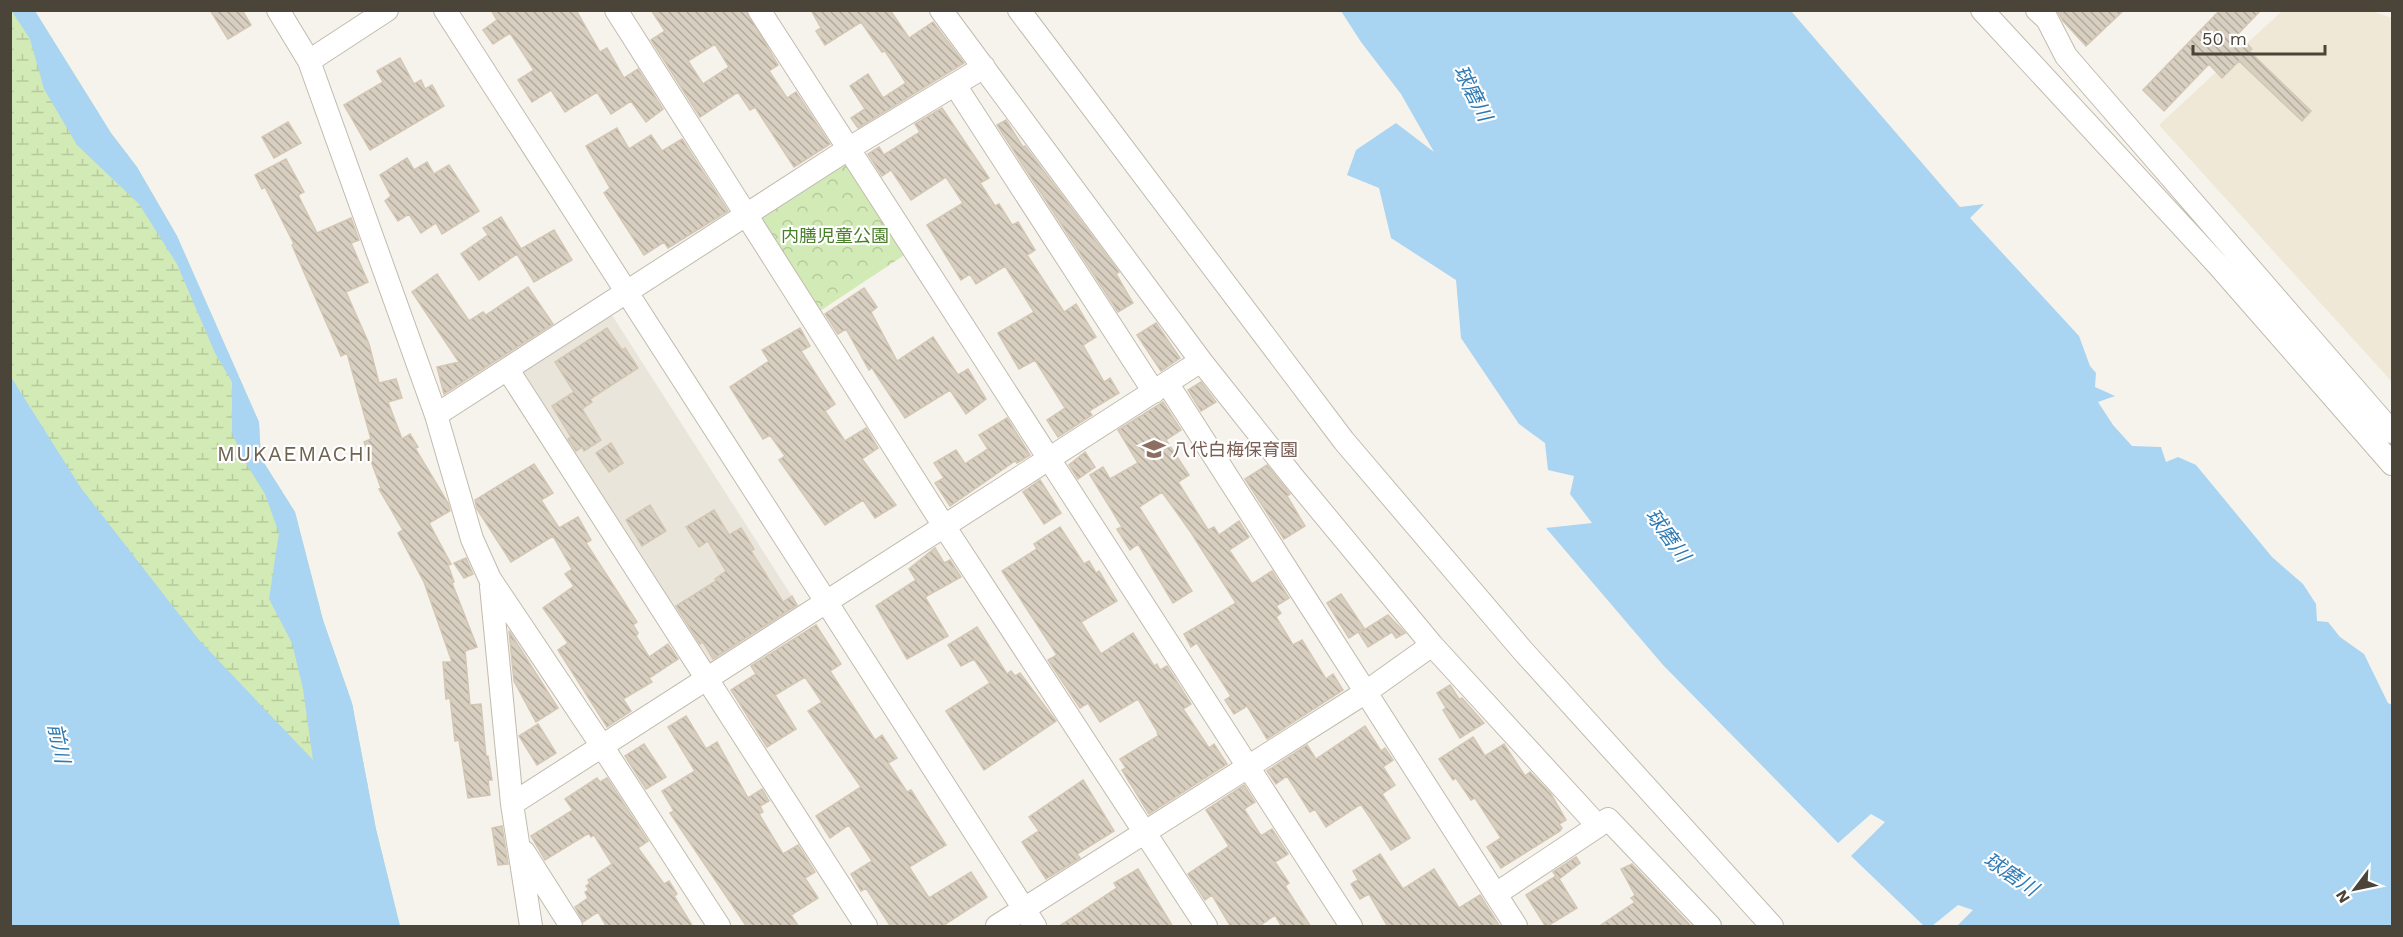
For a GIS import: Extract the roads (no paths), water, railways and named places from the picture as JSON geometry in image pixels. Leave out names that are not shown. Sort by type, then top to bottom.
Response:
[{"type":"street","points":[[278,10],[309,61],[436,415],[472,539],[490,579],[719,927]]},
{"type":"street","points":[[309,61],[387,10]]},
{"type":"street","points":[[445,10],[1029,918]]},
{"type":"street","points":[[616,10],[944,526],[1206,927]]},
{"type":"street","points":[[759,10],[1351,927]]},
{"type":"street","points":[[941,10],[1201,361],[1336,530],[1432,645],[1598,826]]},
{"type":"street","points":[[1019,10],[1344,441],[1523,651],[1772,927]]},
{"type":"street","points":[[1982,10],[2218,265],[2392,464]]},
{"type":"street","points":[[1999,10],[2014,45]]},
{"type":"street","points":[[2037,10],[2047,19],[2066,56],[2392,432]]},
{"type":"street","points":[[436,415],[848,149],[984,67]]},
{"type":"street","points":[[955,85],[1366,692],[1516,927]]},
{"type":"street","points":[[512,804],[1201,361]]},
{"type":"street","points":[[508,370],[866,927]]},
{"type":"street","points":[[490,579],[512,804],[531,927]]},
{"type":"street","points":[[997,927],[1029,918],[1144,832],[1366,692],[1432,645]]},
{"type":"street","points":[[1496,894],[1608,819],[1710,927]]},
{"type":"street","points":[[520,846],[571,927]]},
{"type":"water","name":"前川","points":[[11,10],[35,11],[111,133],[137,167],[177,236],[259,422],[261,458],[295,512],[323,620],[352,703],[376,829],[400,926],[11,926],[11,377],[81,488],[199,640],[313,760],[303,689],[292,643],[269,599],[279,533],[265,494],[244,460],[232,433],[232,382],[215,353],[177,264],[139,204],[77,145],[44,89],[30,39]]},
{"type":"water","name":"球磨川","points":[[1341,11],[1791,11],[1960,207],[1984,204],[1970,218],[2079,336],[2090,366],[2096,373],[2095,387],[2115,396],[2098,402],[2113,425],[2132,446],[2161,447],[2166,462],[2178,457],[2196,465],[2272,557],[2303,584],[2316,604],[2317,621],[2328,622],[2340,637],[2364,654],[2388,703],[2392,705],[2392,926],[1957,926],[1973,910],[1958,905],[1932,926],[1924,926],[1851,856],[1885,822],[1871,814],[1838,843],[1663,665],[1546,528],[1592,523],[1570,494],[1574,476],[1548,470],[1545,443],[1519,424],[1461,338],[1456,280],[1391,238],[1379,188],[1347,175],[1356,150],[1396,123],[1434,152],[1401,94],[1361,42]]},
{"type":"place","name":"八代白梅保育園","points":[[1154,449]]},
{"type":"district","name":"MUKAEMACHI","points":[[295,453]]},
{"type":"park label","name":"内膳児童公園","points":[[835,235]]}]
